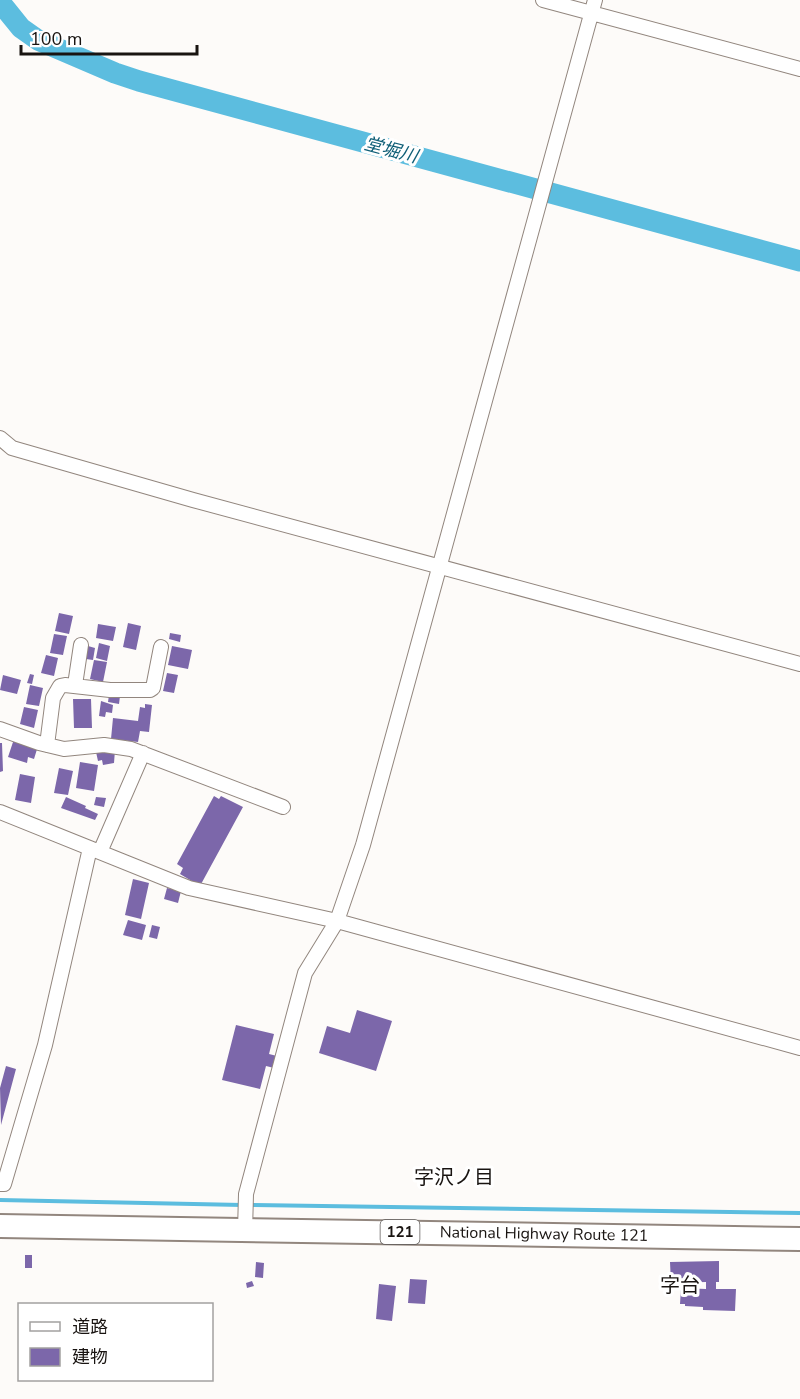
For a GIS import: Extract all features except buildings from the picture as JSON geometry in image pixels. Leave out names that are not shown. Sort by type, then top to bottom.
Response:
[{"type":"highway","name":"National Highway Route 121","points":[[0,1226],[800,1239]]},
{"type":"street","points":[[543,0],[593,7],[800,69]]},
{"type":"street","points":[[245,1231],[246,1194],[305,973],[337,921],[363,845],[593,7]]},
{"type":"street","points":[[0,438],[12,448],[800,664]]},
{"type":"street","points":[[75,685],[81,645]]},
{"type":"street","points":[[47,745],[53,698],[57,689],[65,685],[75,685],[110,690],[150,690],[153,688],[161,647]]},
{"type":"street","points":[[0,729],[64,749],[104,745],[131,749],[283,807]]},
{"type":"street","points":[[0,1184],[4,1184],[45,1045],[95,850],[143,753]]},
{"type":"street","points":[[0,812],[189,888],[337,921],[800,1047]]},
{"type":"waterway","name":"堂堀川","points":[[0,2],[21,28],[38,40],[139,81],[800,261]]},
{"type":"waterway","points":[[0,1200],[242,1205]]},
{"type":"waterway","points":[[250,1205],[800,1213]]},
{"type":"district","name":"字沢ノ目","points":[[454,1177]]},
{"type":"district","name":"字台","points":[[680,1285]]}]
